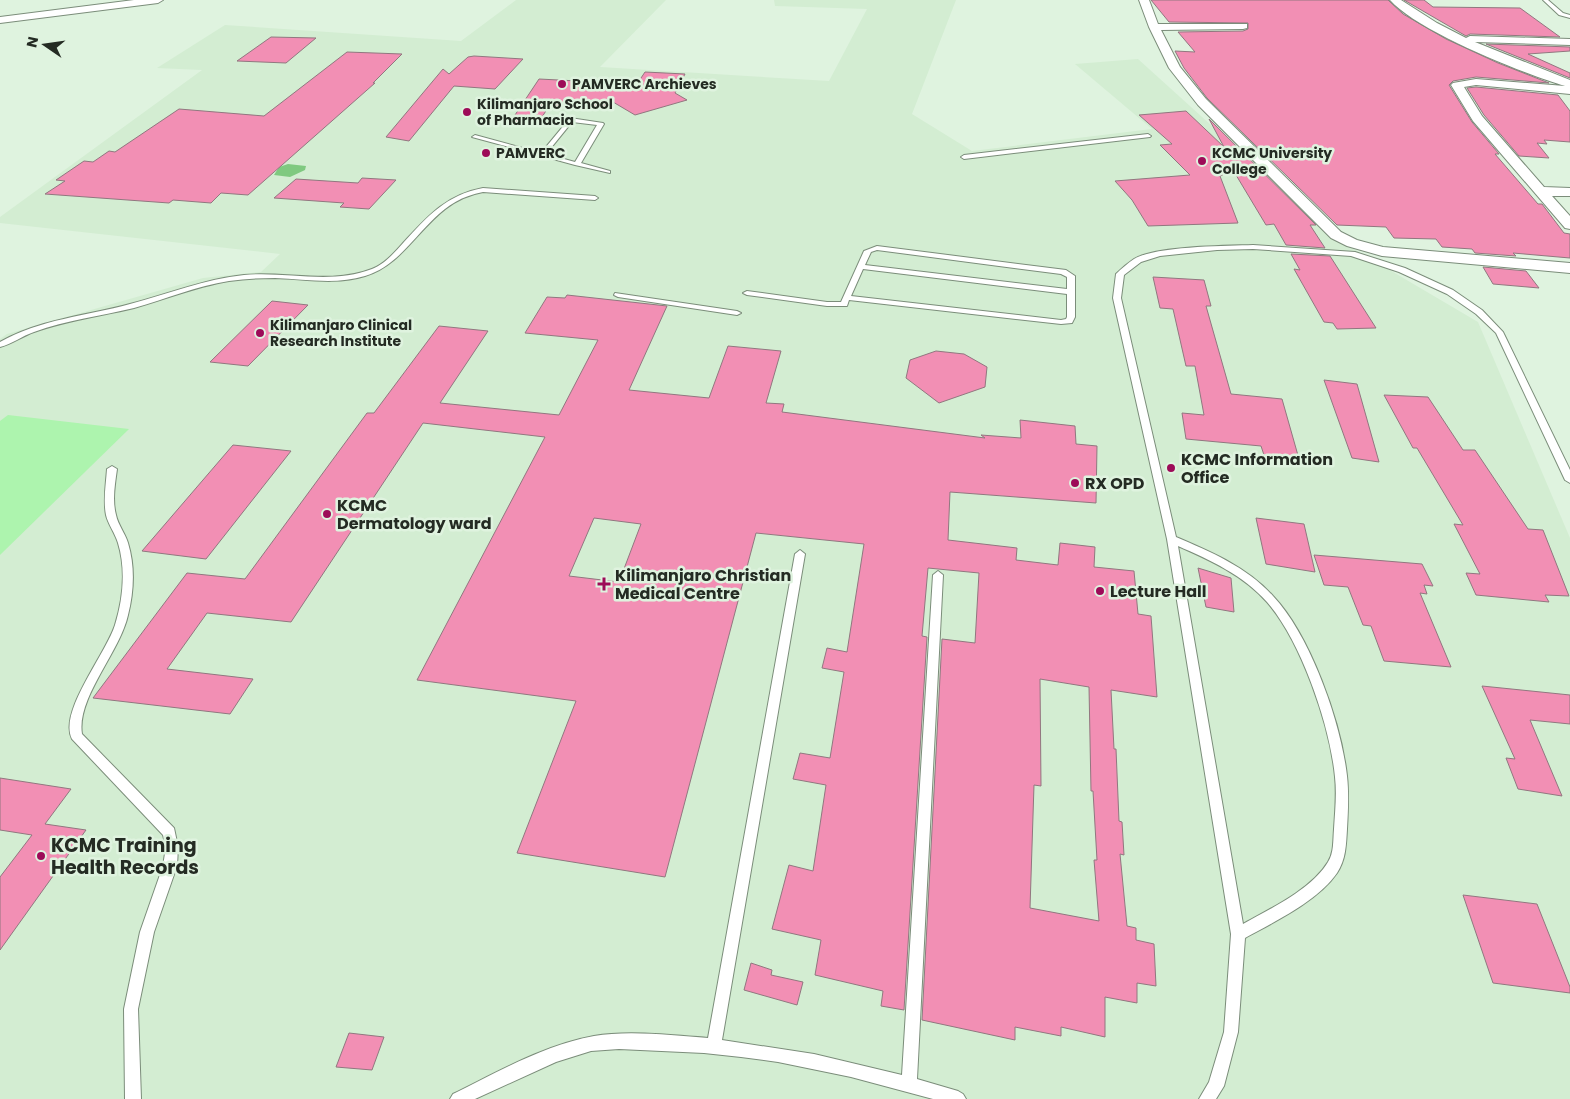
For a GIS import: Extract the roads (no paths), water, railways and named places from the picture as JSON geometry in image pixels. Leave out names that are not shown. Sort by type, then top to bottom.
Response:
[{"type":"street","points":[[0,20],[158,0]]},
{"type":"street","points":[[1144,0],[1154,27],[1176,68],[1202,102],[1336,235],[1352,243],[1382,251],[1570,268]]},
{"type":"street","points":[[1394,0],[1426,21],[1570,84]]},
{"type":"street","points":[[1154,27],[1243,26]]},
{"type":"street","points":[[1462,38],[1532,39],[1570,42]]},
{"type":"street","points":[[1570,90],[1476,82],[1457,85],[1477,118],[1570,225]]},
{"type":"street","points":[[1541,191],[1570,192]]},
{"type":"lane","points":[[1545,0],[1561,14],[1570,17]]},
{"type":"lane","points":[[544,153],[570,120],[601,124],[577,164]]},
{"type":"lane","points":[[964,157],[1148,136]]},
{"type":"lane","points":[[475,137],[544,153],[608,172]]},
{"type":"lane","points":[[0,345],[8,340],[43,328],[207,283],[260,276],[333,280],[363,274],[386,264],[439,210],[456,197],[468,192],[483,190],[595,198]]},
{"type":"lane","points":[[1207,1099],[1216,1086],[1231,1032],[1238,934],[1172,539],[1117,298],[1120,274],[1138,260],[1159,254],[1217,248],[1253,247],[1352,254],[1402,270],[1450,292],[1479,312],[1499,332],[1570,480]]},
{"type":"lane","points":[[747,294],[827,304],[844,304],[868,251],[877,248],[1063,272],[1071,276],[1071,317],[1069,321],[1061,322],[848,298]]},
{"type":"lane","points":[[861,267],[1071,292]]},
{"type":"lane","points":[[618,295],[737,313]]},
{"type":"lane","points":[[112,469],[111,515],[123,543],[129,571],[124,613],[116,640],[77,712],[73,729],[76,736],[169,832],[172,847],[170,866],[147,932],[131,1009],[133,1099]]},
{"type":"lane","points":[[1172,539],[1241,573],[1270,599],[1293,632],[1319,694],[1338,760],[1343,806],[1338,857],[1324,876],[1290,905],[1238,934]]},
{"type":"lane","points":[[714,1045],[800,554]]},
{"type":"lane","points":[[909,1083],[938,575]]},
{"type":"lane","points":[[458,1099],[549,1057],[593,1044],[636,1041],[714,1045],[785,1055],[909,1083],[958,1099]]},
{"type":"place","name":"PAMVERC Archieves","points":[[562,84]]},
{"type":"place","name":"Kilimanjaro School of Pharmacia","points":[[467,112]]},
{"type":"place","name":"PAMVERC","points":[[486,153]]},
{"type":"place","name":"KCMC University College","points":[[1202,161]]},
{"type":"place","name":"Kilimanjaro Clinical Research Institute","points":[[260,333]]},
{"type":"place","name":"KCMC Information Office","points":[[1171,468]]},
{"type":"place","name":"RX OPD","points":[[1075,483]]},
{"type":"place","name":"KCMC Dermatology ward","points":[[327,514]]},
{"type":"place","name":"Kilimanjaro Christian Medical Centre","points":[[604,584]]},
{"type":"place","name":"Lecture Hall","points":[[1100,591]]},
{"type":"place","name":"KCMC Training Health Records","points":[[41,856]]}]
